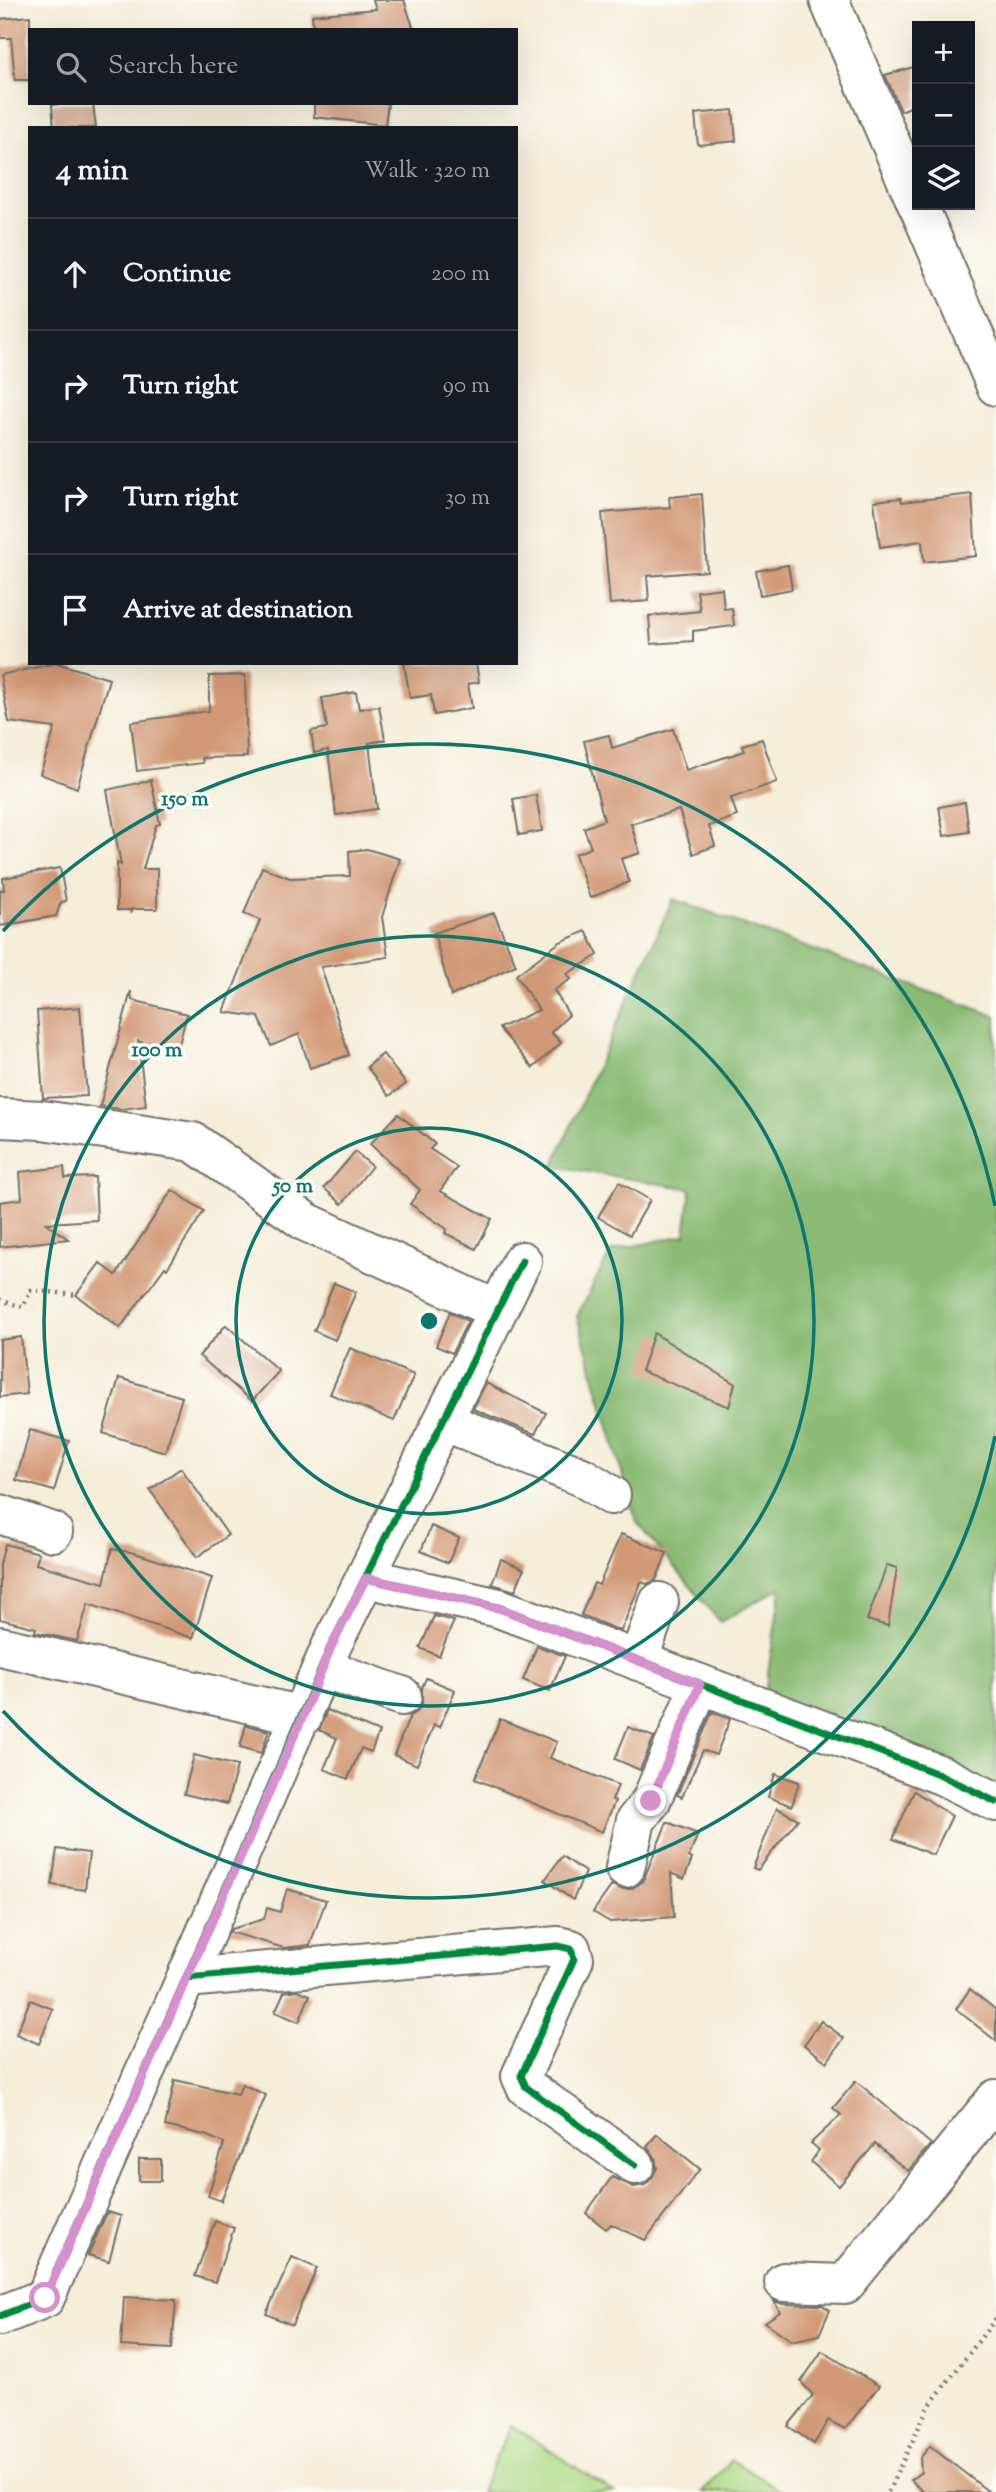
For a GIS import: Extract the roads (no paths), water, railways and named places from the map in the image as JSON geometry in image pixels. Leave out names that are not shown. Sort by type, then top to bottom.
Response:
[{"type":"street","points":[[829,0],[912,192]]},
{"type":"street","points":[[920,210],[996,386]]},
{"type":"street","points":[[0,1118],[41,1120],[193,1142],[306,1222],[497,1310]]},
{"type":"street","points":[[0,2316],[45,2298],[323,1668],[522,1261]]},
{"type":"street","points":[[443,1421],[582,1477],[611,1495]]},
{"type":"street","points":[[0,1514],[53,1532]]},
{"type":"street","points":[[366,1578],[499,1608],[941,1775],[996,1802]]},
{"type":"street","points":[[638,1661],[659,1602]]},
{"type":"street","points":[[0,1646],[303,1716]]},
{"type":"street","points":[[323,1668],[402,1696]]},
{"type":"street","points":[[625,1868],[636,1820],[651,1801],[700,1684]]},
{"type":"street","points":[[186,1978],[558,1946],[571,1949],[574,1959],[521,2076],[526,2087],[635,2165]]},
{"type":"street","points":[[784,2282],[845,2284],[996,2099]]}]
